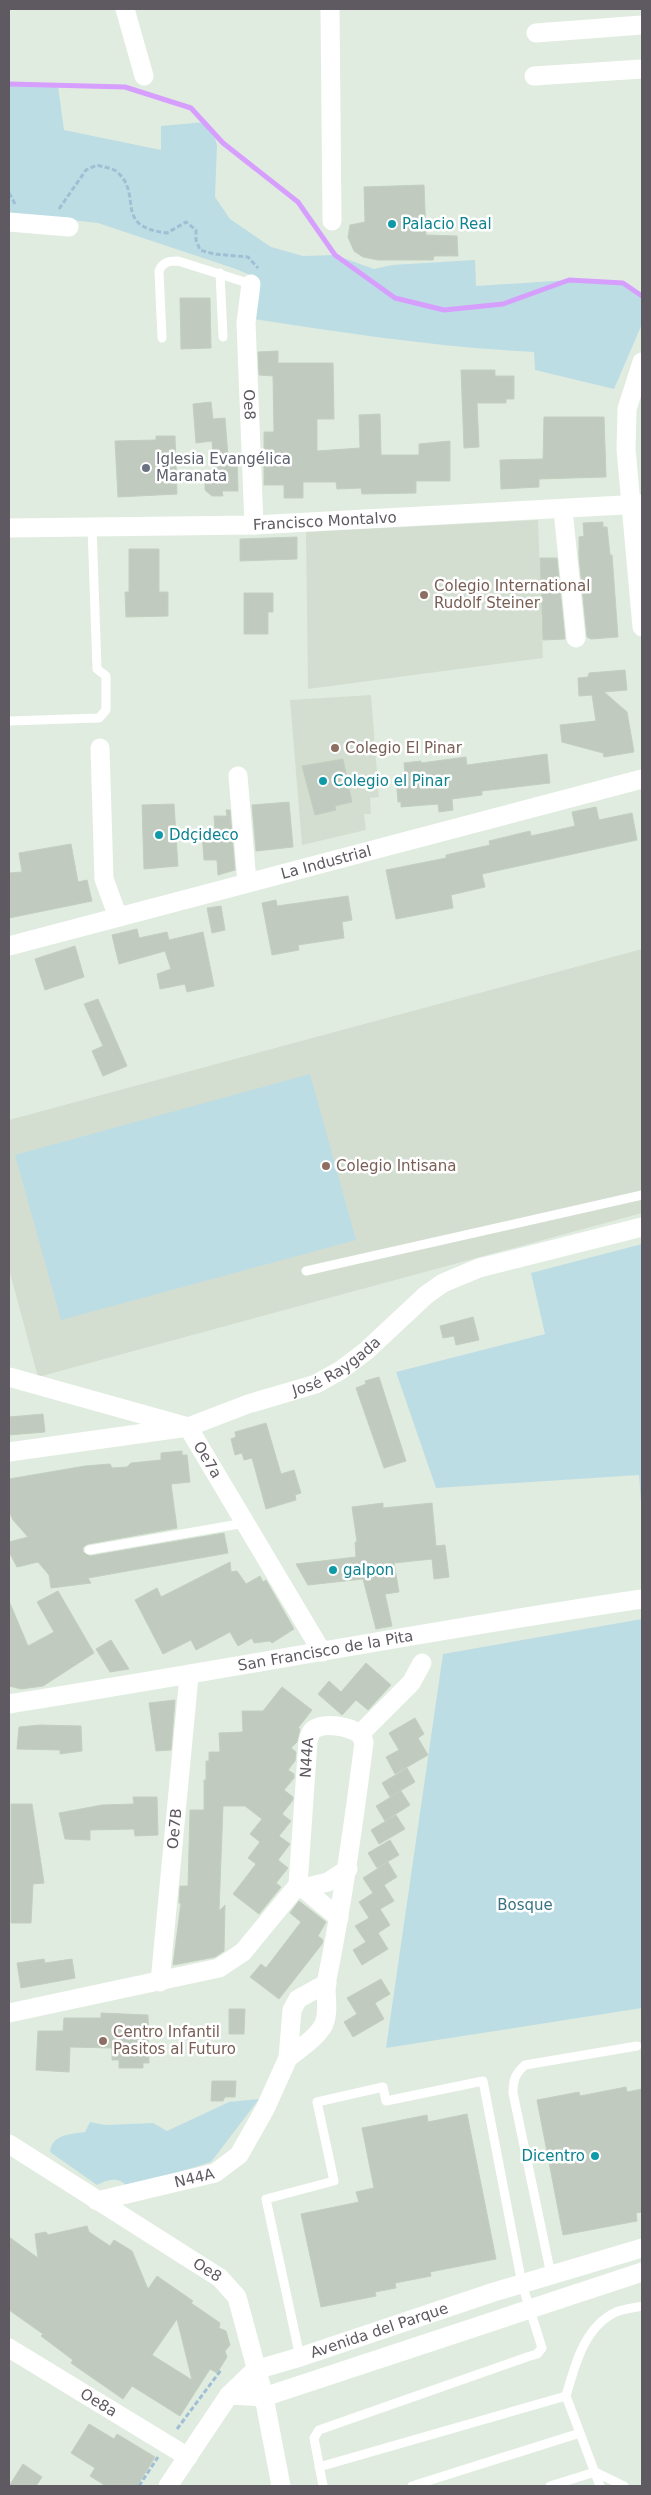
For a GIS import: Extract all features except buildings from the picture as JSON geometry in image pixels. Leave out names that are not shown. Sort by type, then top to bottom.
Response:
[{"type":"street","points":[[125,9],[144,76]]},
{"type":"street","points":[[330,9],[332,221]]},
{"type":"street","points":[[536,33],[642,25]]},
{"type":"street","points":[[534,76],[642,69]]},
{"type":"street","points":[[9,222],[69,227]]},
{"type":"street","name":"Oe8","points":[[251,284],[246,323],[254,525]]},
{"type":"street","points":[[642,362],[627,409],[626,449],[636,504],[642,627]]},
{"type":"street","name":"Francisco Montalvo","points":[[9,528],[254,525],[563,510],[636,504]]},
{"type":"street","points":[[563,510],[576,638]]},
{"type":"street","points":[[100,748],[104,879],[118,917]]},
{"type":"street","points":[[238,776],[247,882]]},
{"type":"street","name":"La Industrial","points":[[9,946],[642,779]]},
{"type":"street","name":"José Raygada","points":[[9,1452],[188,1427],[248,1404],[316,1384],[341,1370],[366,1351],[426,1295],[443,1283],[479,1268],[642,1227]]},
{"type":"street","name":"Oe7a","points":[[9,1377],[188,1427],[322,1652]]},
{"type":"street","name":"San Francisco de la Pita","points":[[9,1704],[189,1676],[642,1599]]},
{"type":"street","points":[[360,1734],[411,1683],[422,1663]]},
{"type":"street","name":"Oe7B","points":[[160,1982],[189,1676]]},
{"type":"street","name":"N44A","points":[[288,2058],[313,2038],[322,2027],[327,2015],[327,1983],[348,1869],[364,1742],[360,1734],[348,1727],[326,1726],[315,1728],[310,1732],[301,1887]]},
{"type":"street","points":[[9,2013],[219,1968],[232,1962],[244,1952],[301,1887],[328,1882],[348,1869]]},
{"type":"street","points":[[301,1887],[339,1918]]},
{"type":"street","name":"N44A","points":[[97,2201],[200,2178],[226,2166],[239,2155],[265,2108],[288,2058],[292,2010],[298,1999],[327,1983]]},
{"type":"street","name":"Oe8","points":[[9,2144],[220,2278],[237,2297],[264,2397],[281,2486]]},
{"type":"street","name":"Avenida del Parque","points":[[168,2486],[229,2394],[256,2370],[522,2284],[642,2248]]},
{"type":"street","name":"Avenida del Parque","points":[[264,2397],[642,2272]]},
{"type":"street","name":"Oe8a","points":[[9,2348],[188,2456]]},
{"type":"street","points":[[229,2394],[264,2397]]},
{"type":"lane","points":[[162,338],[159,271],[162,264],[178,260],[251,284]]},
{"type":"lane","points":[[220,273],[223,337]]},
{"type":"lane","points":[[9,721],[99,718],[106,710],[106,676],[97,669],[92,527]]},
{"type":"lane","points":[[306,1271],[642,1195]]},
{"type":"lane","points":[[88,1550],[245,1523]]},
{"type":"lane","points":[[551,2275],[515,2102],[513,2080],[517,2072],[525,2066],[637,2046]]},
{"type":"lane","points":[[300,2357],[266,2199],[334,2181],[317,2102],[383,2087],[386,2101],[483,2081],[522,2284],[542,2345],[537,2354],[319,2430],[314,2438],[323,2486]]},
{"type":"lane","points":[[600,2486],[566,2396],[578,2354],[598,2325],[616,2312],[642,2306]]},
{"type":"lane","points":[[319,2467],[566,2396]]},
{"type":"lane","points":[[412,2486],[580,2433]]},
{"type":"lane","points":[[550,2486],[595,2472],[624,2486]]},
{"type":"path","points":[[52,210],[60,209],[86,170],[97,165],[115,170],[125,182],[130,195],[130,212],[141,226],[167,233],[186,222],[196,230],[196,240],[200,250],[214,254],[248,257],[263,273],[251,284]]},
{"type":"path","points":[[9,193],[13,203],[19,206]]},
{"type":"path","points":[[139,2486],[166,2443],[221,2370]]},
{"type":"shaded area","name":"Colegio International Rudolf Steiner","points":[[538,520],[543,658],[308,689],[306,532]]},
{"type":"shaded area","name":"Colegio El Pinar","points":[[371,695],[379,797],[370,798],[371,814],[364,814],[366,830],[302,845],[290,700]]},
{"type":"shaded area","name":"Colegio Intisana","points":[[642,949],[642,1213],[38,1377],[9,1269],[9,1120]]},
{"type":"green space","points":[[9,84],[58,86],[64,130],[161,150],[161,126],[205,122],[213,131],[217,145],[215,197],[230,219],[271,247],[303,256],[335,255],[374,269],[392,265],[475,260],[476,286],[569,280],[623,283],[642,296],[642,324],[614,389],[535,370],[534,352],[426,343],[248,318],[259,279],[236,269],[98,223],[9,213]]},
{"type":"green space","points":[[310,1074],[356,1240],[61,1320],[15,1155]]},
{"type":"green space","points":[[642,1244],[642,1515],[639,1475],[436,1488],[396,1372],[545,1334],[531,1273]]},
{"type":"green space","name":"Bosque","points":[[642,1619],[642,2008],[386,2048],[443,1654]]},
{"type":"green space","points":[[259,2099],[211,2162],[128,2188],[118,2180],[105,2181],[97,2185],[50,2152],[58,2138],[68,2134],[85,2132],[90,2122],[105,2125],[153,2123],[167,2131],[229,2102]]},
{"type":"waterway","points":[[9,84],[125,87],[191,108],[223,143],[298,202],[335,255],[395,298],[444,310],[503,304],[569,280],[623,283],[642,296]]},
{"type":"place","name":"Palacio Real","points":[[392,224]]},
{"type":"place","name":"Iglesia Evangélica Maranata","points":[[146,468]]},
{"type":"place","name":"Colegio International Rudolf Steiner","points":[[424,595]]},
{"type":"place","name":"Colegio El Pinar","points":[[335,748]]},
{"type":"place","name":"Colegio el Pinar","points":[[323,781]]},
{"type":"place","name":"Ddçideco","points":[[159,835]]},
{"type":"place","name":"Colegio Intisana","points":[[326,1166]]},
{"type":"place","name":"galpon","points":[[333,1570]]},
{"type":"place","name":"Centro Infantil Pasitos al Futuro","points":[[103,2041]]},
{"type":"place","name":"Dicentro","points":[[595,2156]]}]
